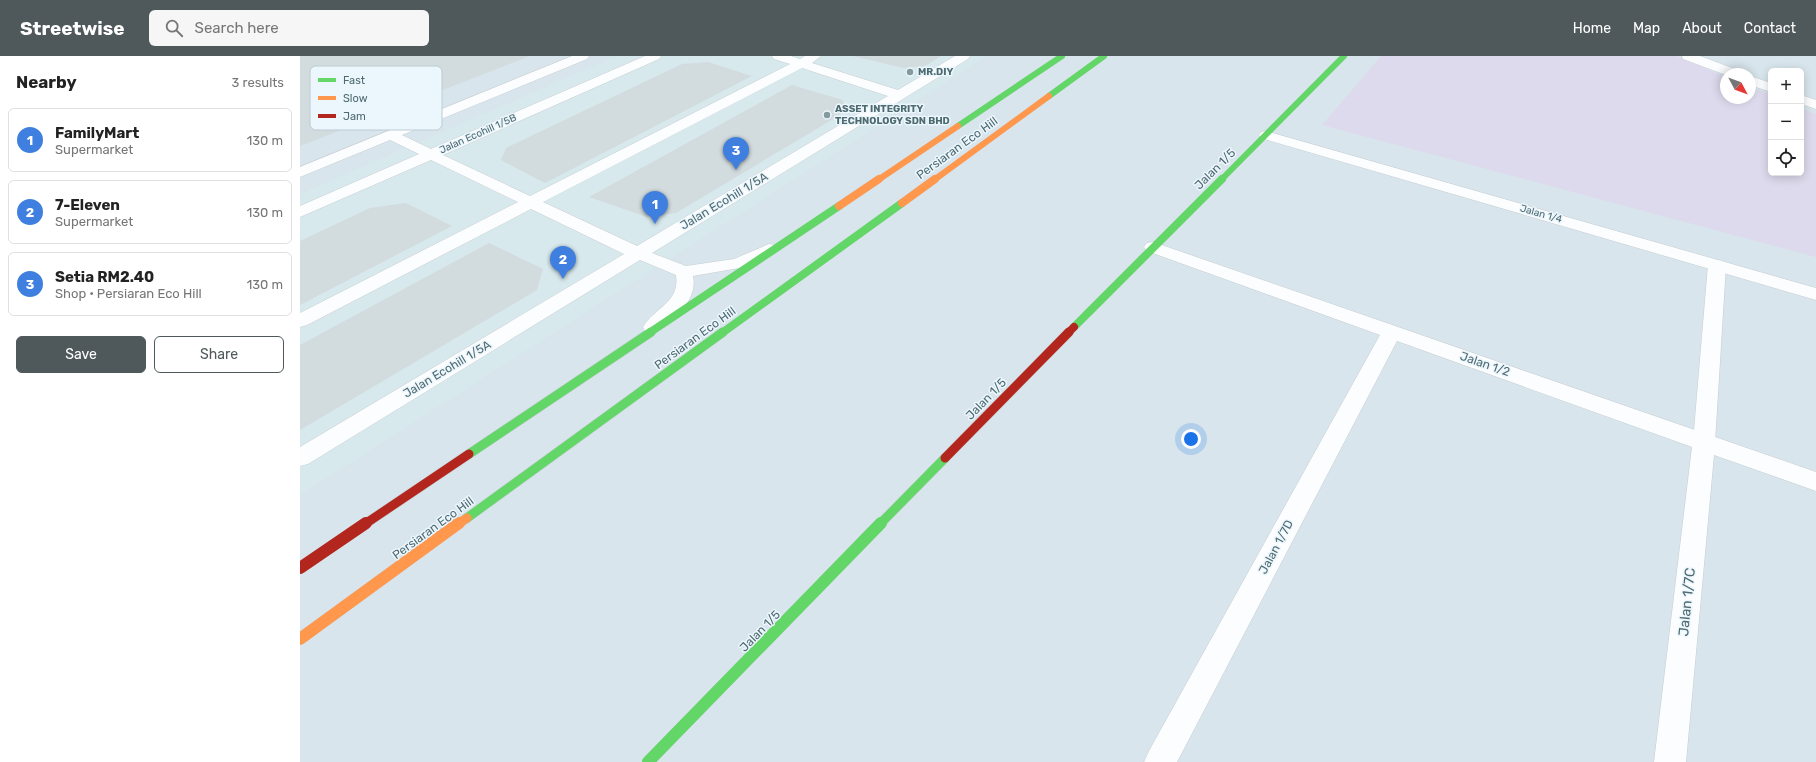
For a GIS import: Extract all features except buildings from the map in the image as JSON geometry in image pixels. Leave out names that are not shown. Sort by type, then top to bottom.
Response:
[{"type":"street","name":"Persiaran Eco Hill","points":[[300,568],[1062,56]]},
{"type":"street","name":"Persiaran Eco Hill","points":[[300,639],[1104,56]]},
{"type":"street","name":"Jalan 1/5","points":[[648,762],[1153,247],[1344,56]]},
{"type":"street","points":[[1688,56],[1720,68]]},
{"type":"street","points":[[1756,82],[1768,87]]},
{"type":"street","points":[[1804,100],[1816,105]]},
{"type":"street","name":"Jalan 1/4","points":[[1266,135],[1816,294]]},
{"type":"street","name":"Jalan 1/2","points":[[1153,247],[1816,482]]},
{"type":"street","name":"Jalan 1/7D","points":[[1160,762],[1392,332]]},
{"type":"street","name":"Jalan 1/7C","points":[[1670,762],[1704,442]]},
{"type":"lane","points":[[442,114],[583,56]]},
{"type":"lane","name":"Jalan Ecohill 1/5B","points":[[300,212],[655,56]]},
{"type":"lane","points":[[778,56],[899,95]]},
{"type":"lane","points":[[300,321],[530,201],[815,56]]},
{"type":"lane","name":"Jalan Ecohill 1/5A","points":[[300,458],[964,56]]},
{"type":"lane","points":[[300,172],[402,130]]},
{"type":"lane","points":[[390,135],[638,253],[684,272],[738,263],[785,242]]},
{"type":"lane","points":[[1704,442],[1717,265]]},
{"type":"lane","points":[[639,340],[681,299],[686,285],[684,272]]},
{"type":"shaded area","points":[[300,56],[1816,56],[1816,762],[300,762]]},
{"type":"shaded area","points":[[617,56],[987,56],[300,495],[300,194]]},
{"type":"shaded area","points":[[1381,56],[1676,56],[1720,74],[1720,104],[1756,104],[1756,89],[1768,94],[1768,176],[1804,176],[1804,109],[1816,114],[1816,257],[1322,125]]},
{"type":"traffic: fast","points":[[958,126],[1062,56]]},
{"type":"traffic: fast","points":[[1049,96],[1104,56]]},
{"type":"traffic: fast","points":[[1074,327],[1344,56]]},
{"type":"traffic: fast","points":[[467,518],[902,203]]},
{"type":"traffic: fast","points":[[469,454],[839,206]]},
{"type":"traffic: fast","points":[[648,762],[945,458]]},
{"type":"traffic: slow","points":[[902,203],[1049,96]]},
{"type":"traffic: slow","points":[[839,206],[958,126]]},
{"type":"traffic: slow","points":[[300,639],[467,518]]},
{"type":"traffic: jam","points":[[945,458],[1074,327]]},
{"type":"traffic: jam","points":[[300,568],[469,454]]},
{"type":"place","name":"MR.DIY","points":[[910,72]]},
{"type":"place","name":"ASSET INTEGRITY TECHNOLOGY SDN BHD","points":[[827,115]]},
{"type":"place","name":"Setia RM2.40","points":[[736,170]]},
{"type":"place","name":"FamilyMart","points":[[655,224]]},
{"type":"place","name":"7-Eleven","points":[[563,279]]}]
